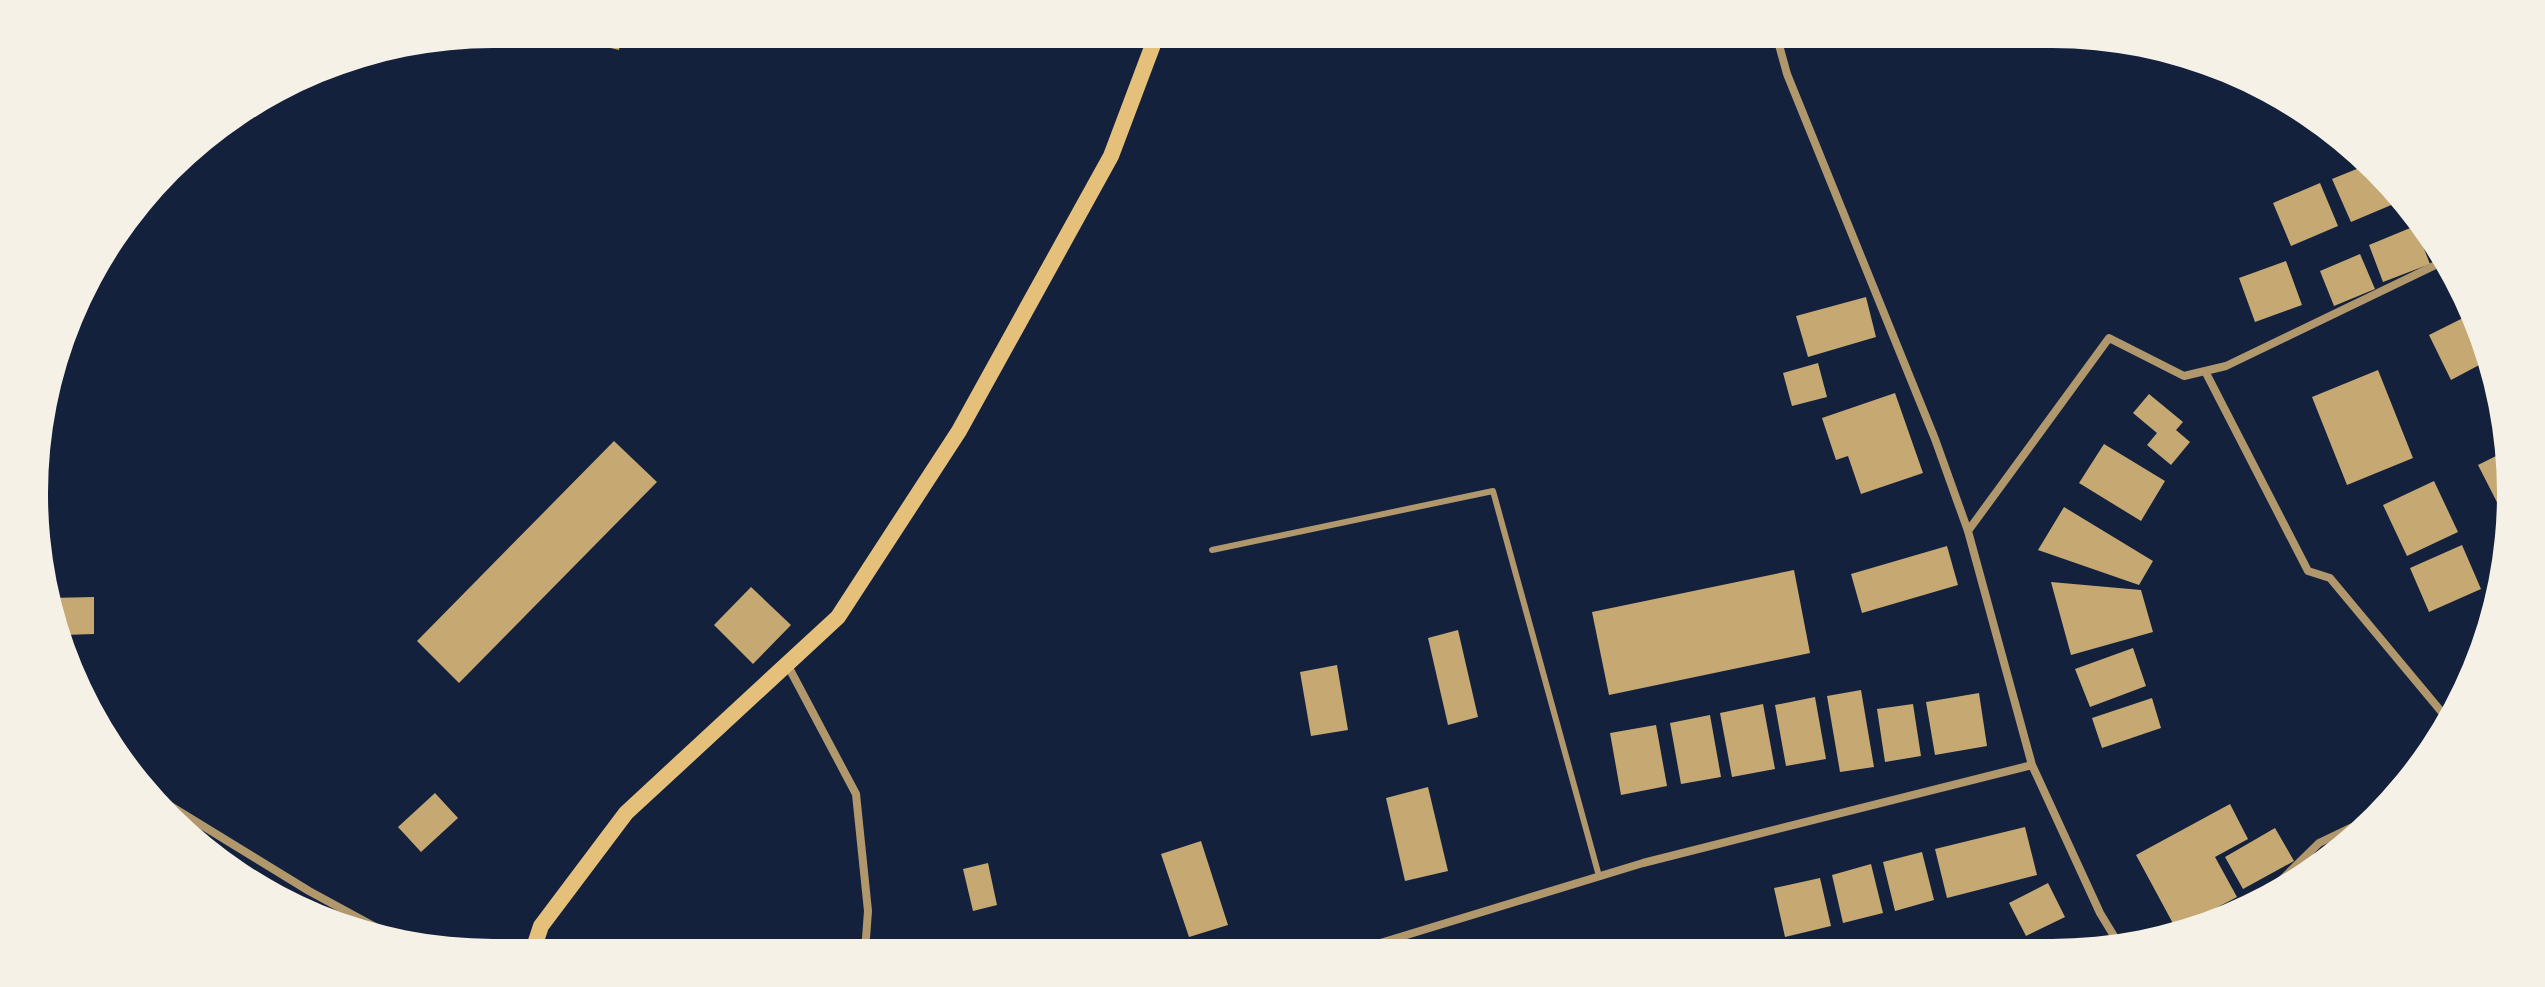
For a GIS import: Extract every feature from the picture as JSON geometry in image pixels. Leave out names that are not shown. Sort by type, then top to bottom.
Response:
[{"type":"main road","points":[[537,939],[541,926],[626,813],[838,617],[959,431],[1111,156],[1152,48]]},
{"type":"street","points":[[1780,48],[1787,74],[1930,425],[1968,531],[2032,765],[2100,913],[2113,934]]},
{"type":"street","points":[[1968,531],[2109,338],[2184,376],[2226,366],[2434,266]]},
{"type":"street","points":[[2205,371],[2308,571],[2330,578],[2440,710]]},
{"type":"street","points":[[787,664],[856,794],[868,911],[866,939]]},
{"type":"street","points":[[1393,939],[1599,876],[2032,765]]},
{"type":"street","points":[[185,815],[358,917]]},
{"type":"street","points":[[2296,866],[2319,843],[2338,834]]},
{"type":"lane","points":[[1212,550],[1493,491],[1599,876]]},
{"type":"building","points":[[2357,169],[2391,205],[2351,222],[2332,179]]},
{"type":"building","points":[[2320,183],[2338,226],[2291,246],[2273,203]]},
{"type":"building","points":[[2409,228],[2430,264],[2383,282],[2369,245]]},
{"type":"building","points":[[2360,254],[2375,289],[2334,306],[2320,271]]},
{"type":"building","points":[[2286,261],[2302,305],[2255,322],[2239,278]]},
{"type":"building","points":[[1866,297],[1876,337],[1808,357],[1796,316]]},
{"type":"building","points":[[2461,319],[2478,366],[2451,380],[2429,335]]},
{"type":"building","points":[[1818,363],[1827,397],[1792,406],[1783,373]]},
{"type":"building","points":[[2378,370],[2413,458],[2347,485],[2312,397]]},
{"type":"building","points":[[1895,393],[1923,473],[1861,494],[1848,456],[1836,460],[1822,418]]},
{"type":"building","points":[[2149,394],[2183,422],[2176,430],[2190,442],[2171,465],[2147,445],[2157,433],[2133,413]]},
{"type":"building","points":[[614,441],[657,482],[459,683],[417,641]]},
{"type":"building","points":[[2104,444],[2165,481],[2141,521],[2079,483]]},
{"type":"building","points":[[2495,456],[2497,502],[2478,465]]},
{"type":"building","points":[[2434,481],[2458,532],[2407,556],[2383,505]]},
{"type":"building","points":[[2064,507],[2153,561],[2139,585],[2038,550]]},
{"type":"building","points":[[2462,545],[2481,589],[2429,612],[2410,568]]},
{"type":"building","points":[[1947,546],[1958,585],[1862,613],[1851,574]]},
{"type":"building","points":[[1794,570],[1810,653],[1609,695],[1592,612]]},
{"type":"building","points":[[2051,582],[2141,590],[2153,632],[2071,655]]},
{"type":"building","points":[[751,587],[791,625],[753,664],[714,625]]},
{"type":"building","points":[[94,597],[94,634],[71,635],[61,598]]},
{"type":"building","points":[[1458,630],[1478,717],[1448,725],[1428,638]]},
{"type":"building","points":[[2133,648],[2146,686],[2090,707],[2075,669]]},
{"type":"building","points":[[1337,665],[1348,730],[1311,736],[1300,672]]},
{"type":"building","points":[[1861,690],[1874,767],[1840,772],[1827,696]]},
{"type":"building","points":[[1979,693],[1987,746],[1935,755],[1926,702]]},
{"type":"building","points":[[1815,697],[1826,759],[1786,766],[1775,705]]},
{"type":"building","points":[[2152,698],[2161,728],[2102,748],[2092,718]]},
{"type":"building","points":[[1763,704],[1775,769],[1732,777],[1720,713]]},
{"type":"building","points":[[1913,704],[1921,756],[1885,762],[1877,709]]},
{"type":"building","points":[[1710,715],[1721,777],[1681,784],[1670,723]]},
{"type":"building","points":[[1656,725],[1667,786],[1621,795],[1610,733]]},
{"type":"building","points":[[1428,787],[1448,871],[1405,881],[1386,798]]},
{"type":"building","points":[[435,793],[458,818],[421,852],[398,827]]},
{"type":"building","points":[[2230,804],[2248,839],[2215,857],[2237,897],[2172,922],[2136,855]]},
{"type":"building","points":[[2025,827],[2037,875],[1947,898],[1935,849]]},
{"type":"building","points":[[2275,828],[2294,861],[2243,889],[2225,857]]},
{"type":"building","points":[[1201,841],[1228,925],[1189,937],[1161,854]]},
{"type":"building","points":[[1922,852],[1934,900],[1895,911],[1883,862]]},
{"type":"building","points":[[988,863],[997,905],[973,911],[963,869]]},
{"type":"building","points":[[1871,864],[1883,913],[1843,923],[1832,875]]},
{"type":"building","points":[[1820,878],[1831,926],[1785,937],[1774,888]]},
{"type":"building","points":[[2048,883],[2065,917],[2026,936],[2009,903]]}]
